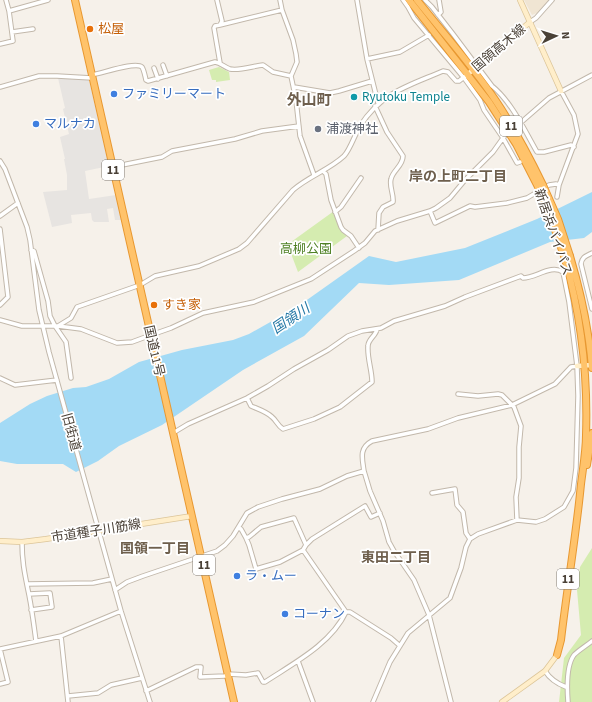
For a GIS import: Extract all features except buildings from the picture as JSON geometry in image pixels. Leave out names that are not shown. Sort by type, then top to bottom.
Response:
[{"type":"highway","name":"国道11号","points":[[75,0],[234,702]]},
{"type":"highway","name":"新居浜バイパス","points":[[409,0],[466,76],[489,102],[541,186]]},
{"type":"highway","name":"新居浜バイパス","points":[[417,0],[475,68],[521,142],[558,219],[583,306],[589,337],[592,366]]},
{"type":"highway","name":"新居浜バイパス","points":[[557,655],[561,640],[579,503],[590,437],[584,366],[576,302],[568,258]]},
{"type":"highway","name":"新居浜バイパス","points":[[590,437],[592,433]]},
{"type":"street","points":[[0,44],[13,41],[10,11],[6,0]]},
{"type":"street","points":[[10,11],[48,0]]},
{"type":"street","points":[[217,0],[222,21],[220,25]]},
{"type":"street","points":[[280,0],[296,54],[297,62],[291,76],[294,87],[300,136],[314,175]]},
{"type":"street","points":[[357,0],[377,105],[387,132],[403,156],[403,160],[390,181],[393,202],[383,207],[379,213],[378,230]]},
{"type":"street","points":[[403,0],[414,18],[466,76],[484,110],[504,138],[517,163],[520,162]]},
{"type":"street","points":[[425,0],[438,15],[475,68],[500,93],[537,152],[544,152],[571,145],[574,147]]},
{"type":"street","points":[[438,15],[441,12],[439,0]]},
{"type":"street","name":"国領高木線","points":[[466,76],[530,22],[520,0]]},
{"type":"street","points":[[552,0],[536,18],[530,22],[578,126],[578,134],[559,185],[557,197]]},
{"type":"street","points":[[220,63],[214,28],[215,26],[282,10]]},
{"type":"street","points":[[12,32],[33,29]]},
{"type":"street","points":[[367,58],[400,52],[429,36]]},
{"type":"street","points":[[0,87],[39,76],[92,77],[126,66],[137,65],[141,66],[146,80],[148,81],[215,62],[220,63],[225,67],[234,69],[263,65],[273,72],[291,76]]},
{"type":"street","points":[[163,65],[167,76]]},
{"type":"street","points":[[154,68],[158,78]]},
{"type":"street","points":[[56,326],[71,318],[77,307],[140,285],[156,276],[199,266],[239,250],[247,243],[293,190],[302,182],[323,171],[346,154],[360,126],[377,105],[398,90],[443,71],[448,72],[456,81],[466,76]]},
{"type":"street","points":[[519,124],[549,98],[592,75]]},
{"type":"street","points":[[294,87],[330,93],[372,81]]},
{"type":"street","points":[[112,167],[162,157],[172,151],[250,136],[262,131],[299,126]]},
{"type":"street","points":[[0,320],[22,326],[42,325],[81,329],[117,343],[132,342],[151,338],[203,313],[254,302],[302,284],[311,279],[358,248],[378,230],[397,221],[436,208],[450,198],[464,180],[493,152],[504,138]]},
{"type":"street","name":"旧街道","points":[[0,161],[6,169],[27,227],[42,325],[98,531],[121,611],[150,702]]},
{"type":"street","points":[[323,171],[326,174],[331,200],[343,230],[351,236],[358,248]]},
{"type":"street","points":[[335,212],[341,207],[361,178]]},
{"type":"street","points":[[430,211],[435,223],[470,206],[475,207],[507,203],[526,198],[549,185],[559,185]]},
{"type":"street","points":[[0,216],[18,203]]},
{"type":"street","points":[[0,229],[8,296],[0,305]]},
{"type":"street","points":[[31,250],[34,251],[48,301],[50,316],[66,342],[71,378]]},
{"type":"street","points":[[592,253],[584,256],[581,264],[592,309]]},
{"type":"street","points":[[173,431],[247,398],[328,350],[348,336],[362,331],[377,329],[394,321],[445,306],[522,276],[524,278],[528,278],[551,269],[559,269],[562,272],[569,302],[577,366],[578,396],[576,468],[573,491],[564,507],[545,519],[536,522],[517,520],[478,534],[470,539],[466,547],[461,568],[450,598],[408,633],[399,645],[384,674],[374,702]]},
{"type":"street","points":[[247,398],[251,406],[274,417],[278,425],[284,429],[314,419],[340,407],[372,382],[368,357],[368,344],[369,340],[374,336],[377,329]]},
{"type":"street","points":[[451,702],[429,615],[414,580],[389,542],[380,513],[370,491],[364,471],[363,450],[365,445],[372,441],[428,428],[458,418],[512,405],[555,384],[571,367],[592,366]]},
{"type":"street","points":[[0,378],[16,385],[57,381]]},
{"type":"street","points":[[458,394],[478,396],[502,395],[512,405],[518,415],[521,426],[519,478],[516,498],[517,520]]},
{"type":"street","points":[[115,590],[127,582],[217,551],[225,545],[238,528],[244,516],[258,508],[282,499],[320,489],[347,476],[364,471]]},
{"type":"street","points":[[432,493],[455,490],[457,505],[463,512],[466,533],[470,539]]},
{"type":"street","points":[[238,528],[241,529],[246,538],[256,569],[280,562],[302,550],[317,536],[365,506],[371,517],[380,513]]},
{"type":"street","name":"市道種子川筋線","points":[[0,541],[22,542],[192,516]]},
{"type":"street","points":[[246,538],[261,527],[294,518],[306,545]]},
{"type":"street","points":[[22,542],[22,558],[36,641]]},
{"type":"street","points":[[302,550],[346,612],[356,615],[399,645]]},
{"type":"street","points":[[27,584],[94,583],[112,579]]},
{"type":"street","points":[[29,594],[50,593],[52,607],[31,610]]},
{"type":"street","points":[[0,684],[8,682],[0,649],[61,636],[121,611]]},
{"type":"street","points":[[146,691],[196,667],[201,667],[200,677],[225,676],[228,674],[246,676],[258,673],[263,682],[265,682],[298,661],[333,633],[346,612]]},
{"type":"street","points":[[61,636],[68,702]]},
{"type":"street","points":[[568,702],[566,687],[570,662],[592,641]]},
{"type":"street","points":[[502,702],[545,671],[557,655]]},
{"type":"street","points":[[298,661],[313,702]]},
{"type":"street","points":[[545,671],[548,676],[558,684],[566,687]]},
{"type":"street","points":[[68,696],[98,693],[111,685],[142,678]]},
{"type":"shaded area","points":[[524,0],[549,0],[539,12],[532,15]]},
{"type":"shaded area","points":[[58,78],[89,80],[109,166],[85,171],[89,199],[116,195],[121,220],[115,220],[113,208],[107,209],[109,222],[94,222],[92,220],[91,213],[71,215],[72,223],[52,227],[43,192],[67,190],[65,159],[60,137],[69,134]]},
{"type":"green space","points":[[219,67],[229,72],[230,80],[216,82],[216,80],[212,80],[209,70]]},
{"type":"green space","name":"高柳公園","points":[[334,211],[342,231],[347,236],[298,272],[290,251],[291,242]]},
{"type":"green space","points":[[592,548],[592,702],[559,702],[564,658],[581,635],[577,590],[580,567]]},
{"type":"water","name":"国領川","points":[[592,192],[592,232],[584,238],[550,242],[459,280],[389,285],[359,283],[304,336],[243,370],[162,425],[119,446],[98,461],[76,472],[63,464],[17,464],[0,461],[0,423],[30,404],[47,396],[73,388],[86,387],[109,379],[139,362],[182,350],[233,340],[249,334],[297,307],[369,256],[396,262],[465,248],[537,219]]},
{"type":"place","name":"松屋","points":[[90,29]]},
{"type":"place","name":"ファミリーマート","points":[[114,94]]},
{"type":"place","name":"Ryutoku Temple","points":[[354,97]]},
{"type":"place","name":"マルナカ","points":[[36,124]]},
{"type":"place","name":"浦渡神社","points":[[318,129]]},
{"type":"place","name":"すき家","points":[[154,305]]},
{"type":"place","name":"ラ・ムー","points":[[237,576]]},
{"type":"place","name":"コーナン","points":[[285,614]]},
{"type":"district","name":"外山町","points":[[309,100]]},
{"type":"district","name":"岸の上町二丁目","points":[[458,177]]},
{"type":"district","name":"国領一丁目","points":[[155,549]]},
{"type":"district","name":"東田二丁目","points":[[396,558]]}]
